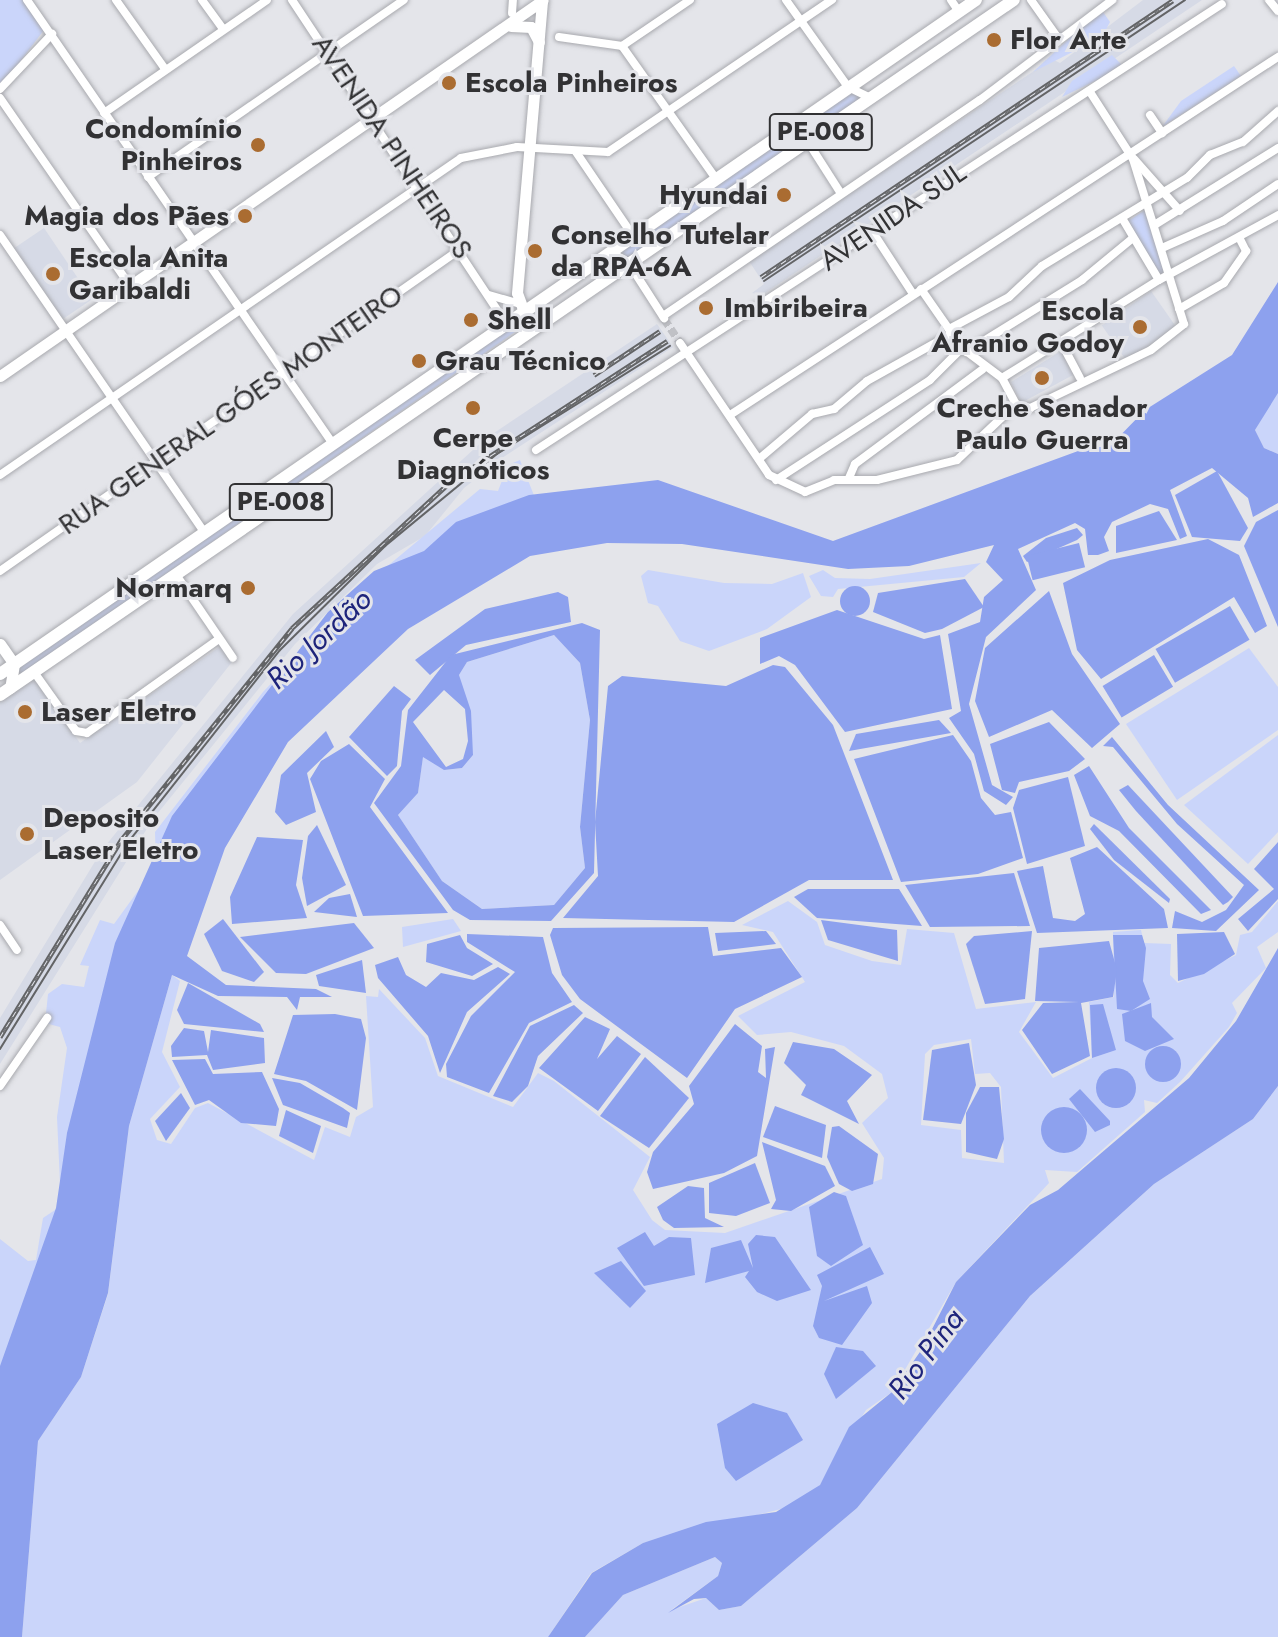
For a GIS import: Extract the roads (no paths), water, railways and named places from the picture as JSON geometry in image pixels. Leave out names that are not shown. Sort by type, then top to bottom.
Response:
[{"type":"highway","name":"PE-008","points":[[0,674],[507,325],[520,307],[610,252],[717,180],[976,0]]},
{"type":"highway","name":"PE-008","points":[[5,692],[1014,0]]},
{"type":"highway","points":[[893,83],[956,31],[959,12]]},
{"type":"highway","points":[[520,307],[551,315]]},
{"type":"main road","points":[[0,376],[543,0]]},
{"type":"main road","points":[[520,307],[528,147],[543,0]]},
{"type":"main road","points":[[501,31],[524,25],[539,43]]},
{"type":"main road","points":[[0,644],[14,664],[5,692]]},
{"type":"street","points":[[28,0],[333,444]]},
{"type":"street","points":[[116,0],[165,69]]},
{"type":"street","points":[[202,0],[223,29]]},
{"type":"street","points":[[104,113],[267,0]]},
{"type":"street","name":"AVENIDA PINHEIROS","points":[[292,0],[462,248],[507,325]]},
{"type":"street","points":[[148,177],[404,0]]},
{"type":"street","points":[[512,13],[513,0]]},
{"type":"street","points":[[559,37],[622,46],[690,0]]},
{"type":"street","points":[[786,0],[848,87],[871,98]]},
{"type":"street","points":[[0,475],[112,399],[238,307],[419,186],[480,151],[528,147],[608,152],[832,0]]},
{"type":"street","points":[[951,0],[959,12]]},
{"type":"street","points":[[1031,0],[1058,38]]},
{"type":"street","name":"AVENIDA SUL","points":[[628,262],[664,317],[840,192],[980,100],[1112,0]]},
{"type":"street","points":[[1269,0],[1278,11]]},
{"type":"street","name":"AVENIDA SUL","points":[[536,450],[688,355],[872,231],[1222,4]]},
{"type":"street","points":[[0,89],[52,34]]},
{"type":"street","points":[[622,46],[717,180]]},
{"type":"street","points":[[730,415],[917,291],[1132,156],[1278,57]]},
{"type":"street","points":[[1090,92],[1132,156],[1180,211]]},
{"type":"street","points":[[0,98],[130,286]]},
{"type":"street","points":[[759,459],[812,414],[834,409],[867,381],[1009,297],[1042,266],[1165,191],[1278,111]]},
{"type":"street","points":[[1150,115],[1162,133]]},
{"type":"street","points":[[808,142],[840,192]]},
{"type":"street","points":[[1156,224],[1278,148]]},
{"type":"street","points":[[576,152],[633,236]]},
{"type":"street","points":[[872,231],[964,350],[983,369],[1002,378],[1016,404],[1030,408],[1080,378],[1093,381],[1184,326],[1156,224],[1132,156]]},
{"type":"street","points":[[1162,248],[1223,221],[1278,184]]},
{"type":"street","points":[[1002,378],[1062,344],[1159,280],[1240,239],[1278,215]]},
{"type":"street","points":[[1122,218],[1159,280]]},
{"type":"street","points":[[0,235],[204,532]]},
{"type":"street","points":[[776,480],[930,380],[964,350],[1082,280],[1133,238]]},
{"type":"street","points":[[1179,309],[1224,283],[1246,251],[1240,239]]},
{"type":"street","name":"RUA GENERAL GÓES MONTEIRO","points":[[0,571],[285,375],[462,248]]},
{"type":"street","points":[[610,252],[628,262]]},
{"type":"street","points":[[489,295],[520,307]]},
{"type":"street","points":[[680,343],[776,480],[805,492],[849,478],[863,479],[961,458],[1016,404]]},
{"type":"street","points":[[1062,344],[1080,378]]},
{"type":"street","points":[[849,478],[855,464],[983,369]]},
{"type":"street","points":[[855,464],[863,479]]},
{"type":"street","points":[[177,576],[233,658]]},
{"type":"street","points":[[34,672],[76,731],[87,733],[219,639]]},
{"type":"street","points":[[0,925],[17,950]]},
{"type":"street","points":[[0,1086],[47,1018]]},
{"type":"water","name":"Rio Jordão","points":[[1278,282],[1278,393],[1255,430],[1264,448],[1278,454],[1278,503],[1253,517],[1248,498],[1212,468],[1170,490],[1187,536],[1180,539],[1168,509],[1150,504],[1112,522],[1104,537],[1109,551],[1098,555],[1088,555],[1085,529],[1075,523],[1018,549],[1036,590],[986,637],[969,704],[992,785],[1013,797],[1006,805],[984,791],[974,754],[949,718],[961,711],[948,634],[980,622],[984,597],[1003,580],[986,562],[994,545],[909,566],[848,569],[682,544],[607,543],[530,556],[408,629],[288,742],[225,848],[187,956],[226,985],[316,989],[332,997],[300,997],[297,1010],[287,997],[218,996],[172,975],[129,1126],[108,1293],[81,1377],[38,1441],[22,1637],[0,1637],[0,1366],[56,1208],[67,1133],[115,943],[172,816],[328,612],[374,571],[424,551],[456,522],[529,495],[658,480],[833,541],[1089,447],[1109,447],[1145,410],[1232,355]]},
{"type":"water","points":[[1217,471],[1248,528],[1240,541],[1192,537],[1175,495]]},
{"type":"water","points":[[1278,510],[1278,627],[1244,546],[1256,522]]},
{"type":"water","points":[[1159,511],[1177,540],[1116,553],[1116,526]]},
{"type":"water","points":[[1077,528],[1083,535],[1077,540],[1027,562],[1023,556],[1046,538]]},
{"type":"water","points":[[1208,539],[1239,555],[1267,626],[1255,633],[1234,597],[1101,679],[1077,650],[1063,583],[1110,560]]},
{"type":"water","points":[[1079,543],[1085,567],[1033,580],[1027,556]]},
{"type":"water","points":[[965,579],[984,607],[942,629],[925,633],[873,612],[878,593]]},
{"type":"water","points":[[855,586],[866,590],[870,601],[866,612],[855,616],[844,612],[840,601],[844,590]]},
{"type":"water","points":[[1049,591],[1072,654],[1120,724],[1092,748],[1052,710],[989,737],[975,701],[985,648]]},
{"type":"water","points":[[558,592],[568,597],[571,622],[466,645],[430,675],[415,660],[485,609]]},
{"type":"water","points":[[1230,606],[1250,640],[1175,683],[1156,649]]},
{"type":"water","points":[[837,610],[924,639],[940,635],[952,709],[845,732],[795,665],[779,656],[760,664],[760,638]]},
{"type":"water","points":[[582,623],[600,630],[594,873],[551,921],[470,920],[453,910],[374,803],[401,766],[408,710],[451,655]],"holes":[[[554,635],[580,663],[590,720],[580,827],[585,868],[554,905],[482,909],[442,881],[398,815],[418,793],[423,757],[444,770],[462,768],[473,755],[471,711],[459,675],[467,662]],[[444,690],[465,709],[468,741],[463,759],[446,767],[413,722]]]},
{"type":"water","points":[[1154,655],[1173,687],[1122,718],[1103,686]]},
{"type":"water","points":[[773,665],[785,667],[833,725],[893,880],[809,880],[734,922],[563,918],[598,876],[595,822],[608,686],[622,676],[726,686]]},
{"type":"water","points":[[394,686],[411,699],[402,711],[397,766],[387,776],[349,737]]},
{"type":"water","points":[[939,720],[951,733],[849,751],[856,734]]},
{"type":"water","points":[[1049,722],[1085,759],[1069,771],[1019,782],[1015,793],[1002,790],[990,744]]},
{"type":"water","points":[[326,731],[334,747],[307,773],[316,812],[286,825],[275,812],[281,775]]},
{"type":"water","points":[[953,735],[971,761],[981,798],[995,815],[1011,812],[1023,858],[978,874],[901,882],[854,759]]},
{"type":"water","points":[[1112,737],[1168,805],[1259,890],[1216,931],[1172,928],[1175,911],[1202,922],[1226,910],[1244,885],[1177,824],[1113,747],[1103,746]]},
{"type":"water","points":[[349,744],[385,779],[370,807],[448,913],[363,916],[310,779],[321,761]]},
{"type":"water","points":[[1089,766],[1129,828],[1211,910],[1201,914],[1119,831],[1090,816],[1074,775]]},
{"type":"water","points":[[1068,777],[1085,846],[1027,864],[1013,808],[1019,790]]},
{"type":"water","points":[[1128,785],[1233,897],[1228,902],[1223,905],[1136,811],[1119,790]]},
{"type":"water","points":[[1094,824],[1170,899],[1169,903],[1114,860],[1090,829]]},
{"type":"water","points":[[317,825],[346,885],[307,906],[302,878],[308,836]]},
{"type":"water","points":[[257,837],[303,840],[296,885],[307,918],[232,924],[230,897]]},
{"type":"water","points":[[1278,842],[1278,899],[1248,931],[1238,919],[1274,889],[1254,869]]},
{"type":"water","points":[[1097,847],[1164,909],[1168,928],[1037,933],[1017,871],[1043,866],[1053,918],[1075,921],[1085,914],[1070,858]]},
{"type":"water","points":[[1014,873],[1030,926],[930,927],[905,885]]},
{"type":"water","points":[[808,889],[899,889],[922,926],[817,918],[794,897]]},
{"type":"water","points":[[350,894],[357,917],[314,912],[329,898]]},
{"type":"water","points":[[223,919],[264,972],[254,982],[222,971],[204,934]]},
{"type":"water","points":[[821,920],[897,930],[898,961],[828,940]]},
{"type":"water","points":[[354,923],[374,948],[306,974],[276,973],[240,937]]},
{"type":"water","points":[[708,927],[713,956],[781,948],[802,977],[735,1009],[687,1078],[580,999],[562,975],[550,935],[553,928]]},
{"type":"water","points":[[766,931],[776,944],[718,951],[715,933]]},
{"type":"water","points":[[1032,931],[1025,999],[985,1004],[966,944],[974,936]]},
{"type":"water","points":[[1224,932],[1235,954],[1204,974],[1178,981],[1177,934]]},
{"type":"water","points":[[467,934],[543,937],[552,973],[572,1002],[529,1023],[489,1093],[447,1077],[446,1064],[471,1016],[515,972],[467,942]]},
{"type":"water","points":[[460,935],[467,948],[493,964],[472,976],[426,962],[427,944]]},
{"type":"water","points":[[1113,935],[1142,935],[1146,948],[1143,981],[1150,999],[1131,1011],[1117,1009]]},
{"type":"water","points":[[1109,941],[1117,970],[1113,997],[1081,1003],[1090,1056],[1052,1074],[1022,1030],[1043,1003],[1079,1002],[1035,1001],[1039,948]]},
{"type":"water","name":"Rio Pina","points":[[1278,948],[1278,1086],[1253,1119],[1154,1184],[1030,1296],[857,1508],[741,1606],[719,1610],[706,1598],[694,1599],[668,1613],[718,1576],[722,1563],[715,1557],[623,1595],[585,1637],[548,1637],[592,1573],[643,1543],[706,1522],[776,1512],[820,1485],[849,1427],[892,1392],[922,1349],[956,1282],[1030,1205],[1058,1190],[1189,1078],[1236,1021]]},
{"type":"water","points":[[398,957],[406,975],[426,987],[441,973],[474,980],[498,967],[510,974],[467,1012],[440,1073],[428,1036],[378,978],[375,965]]},
{"type":"water","points":[[362,960],[366,993],[319,986],[316,975]]},
{"type":"water","points":[[188,983],[260,1024],[264,1032],[184,1024],[177,1010]]},
{"type":"water","points":[[1151,1003],[1152,1017],[1174,1039],[1145,1051],[1125,1041],[1122,1014]]},
{"type":"water","points":[[1103,1004],[1116,1050],[1092,1058],[1090,1005]]},
{"type":"water","points":[[574,1005],[583,1013],[538,1056],[528,1086],[512,1102],[493,1096],[530,1026]]},
{"type":"water","points":[[335,1014],[361,1019],[366,1038],[357,1110],[306,1081],[274,1074],[293,1015]]},
{"type":"water","points":[[585,1017],[610,1029],[597,1059],[617,1036],[641,1054],[598,1111],[539,1068]]},
{"type":"water","points":[[735,1024],[762,1046],[758,1072],[766,1078],[765,1049],[775,1047],[757,1156],[724,1173],[653,1189],[647,1172],[653,1152],[694,1104],[689,1086]]},
{"type":"water","points":[[184,1028],[204,1031],[208,1052],[211,1030],[264,1038],[265,1063],[213,1070],[207,1055],[172,1057],[171,1046]]},
{"type":"water","points":[[793,1042],[834,1049],[872,1075],[847,1101],[859,1124],[801,1095],[806,1085],[784,1063]]},
{"type":"water","points":[[969,1043],[976,1085],[961,1124],[923,1120],[932,1050]]},
{"type":"water","points":[[1163,1046],[1176,1051],[1181,1064],[1176,1077],[1163,1082],[1150,1077],[1145,1064],[1150,1051]]},
{"type":"water","points":[[645,1057],[689,1098],[649,1148],[600,1116]]},
{"type":"water","points":[[205,1059],[213,1074],[262,1072],[279,1109],[276,1126],[241,1123],[209,1100],[195,1105],[172,1060]]},
{"type":"water","points":[[1116,1068],[1130,1074],[1136,1088],[1130,1102],[1116,1108],[1102,1102],[1096,1088],[1102,1074]]},
{"type":"water","points":[[272,1078],[300,1083],[343,1108],[350,1113],[347,1128],[283,1105]]},
{"type":"water","points":[[980,1087],[999,1087],[1004,1139],[997,1159],[966,1152],[966,1113]]},
{"type":"water","points":[[1080,1089],[1110,1121],[1110,1125],[1095,1132],[1069,1099]]},
{"type":"water","points":[[181,1093],[190,1108],[166,1141],[155,1121]]},
{"type":"water","points":[[775,1106],[826,1125],[822,1158],[763,1137]]},
{"type":"water","points":[[1064,1107],[1080,1114],[1087,1130],[1080,1146],[1064,1153],[1048,1146],[1041,1130],[1048,1114]]},
{"type":"water","points":[[286,1110],[321,1126],[313,1153],[279,1136]]},
{"type":"water","points":[[839,1126],[878,1154],[873,1184],[852,1191],[839,1184],[827,1157],[832,1127]]},
{"type":"water","points":[[762,1142],[825,1166],[835,1186],[791,1211],[771,1209],[776,1200]]},
{"type":"water","points":[[755,1163],[770,1203],[736,1216],[709,1213],[709,1183]]},
{"type":"water","points":[[688,1186],[704,1188],[705,1218],[724,1227],[674,1228],[663,1220],[657,1207]]},
{"type":"water","points":[[834,1192],[846,1196],[863,1245],[831,1266],[817,1256],[809,1207]]},
{"type":"water","points":[[645,1232],[654,1246],[669,1237],[691,1238],[695,1275],[644,1286],[617,1248]]},
{"type":"water","points":[[756,1235],[775,1237],[811,1290],[777,1301],[757,1292],[745,1277],[749,1271],[705,1283],[711,1248],[741,1240],[753,1268],[748,1244]]},
{"type":"water","points":[[870,1247],[884,1274],[824,1301],[867,1286],[872,1303],[842,1345],[819,1338],[813,1326],[822,1286],[817,1275]]},
{"type":"water","points":[[621,1261],[646,1291],[630,1308],[594,1273]]},
{"type":"water","points":[[836,1347],[863,1351],[876,1366],[836,1399],[824,1374]]},
{"type":"water","points":[[753,1403],[787,1413],[803,1440],[736,1481],[725,1468],[717,1424]]},
{"type":"tunnel","points":[[664,319],[680,343]]},
{"type":"tram line","points":[[764,281],[1185,0]]},
{"type":"tram line","points":[[0,1049],[129,841],[280,650],[385,546],[497,454],[670,346]]},
{"type":"railway","points":[[761,277],[1173,0]]},
{"type":"railway","points":[[594,375],[660,331]]},
{"type":"railway","points":[[0,1037],[122,839],[292,628],[450,482],[667,341]]},
{"type":"place","name":"Flor Arte","points":[[994,40]]},
{"type":"place","name":"Escola Pinheiros","points":[[449,83]]},
{"type":"place","name":"Condomínio Pinheiros","points":[[258,145]]},
{"type":"place","name":"Hyundai","points":[[784,195]]},
{"type":"place","name":"Magia dos Pães","points":[[245,216]]},
{"type":"place","name":"Conselho Tutelar da RPA-6A","points":[[535,251]]},
{"type":"place","name":"Escola Anita Garibaldi","points":[[53,274]]},
{"type":"place","name":"Imbiribeira","points":[[706,308]]},
{"type":"place","name":"Shell","points":[[471,320]]},
{"type":"place","name":"Escola Afranio Godoy","points":[[1140,327]]},
{"type":"place","name":"Grau Técnico","points":[[419,361]]},
{"type":"place","name":"Creche Senador Paulo Guerra","points":[[1042,378]]},
{"type":"place","name":"Cerpe Diagnóticos","points":[[473,408]]},
{"type":"place","name":"Normarq","points":[[248,588]]},
{"type":"place","name":"Laser Eletro","points":[[25,712]]},
{"type":"place","name":"Deposito Laser Eletro","points":[[27,834]]}]
